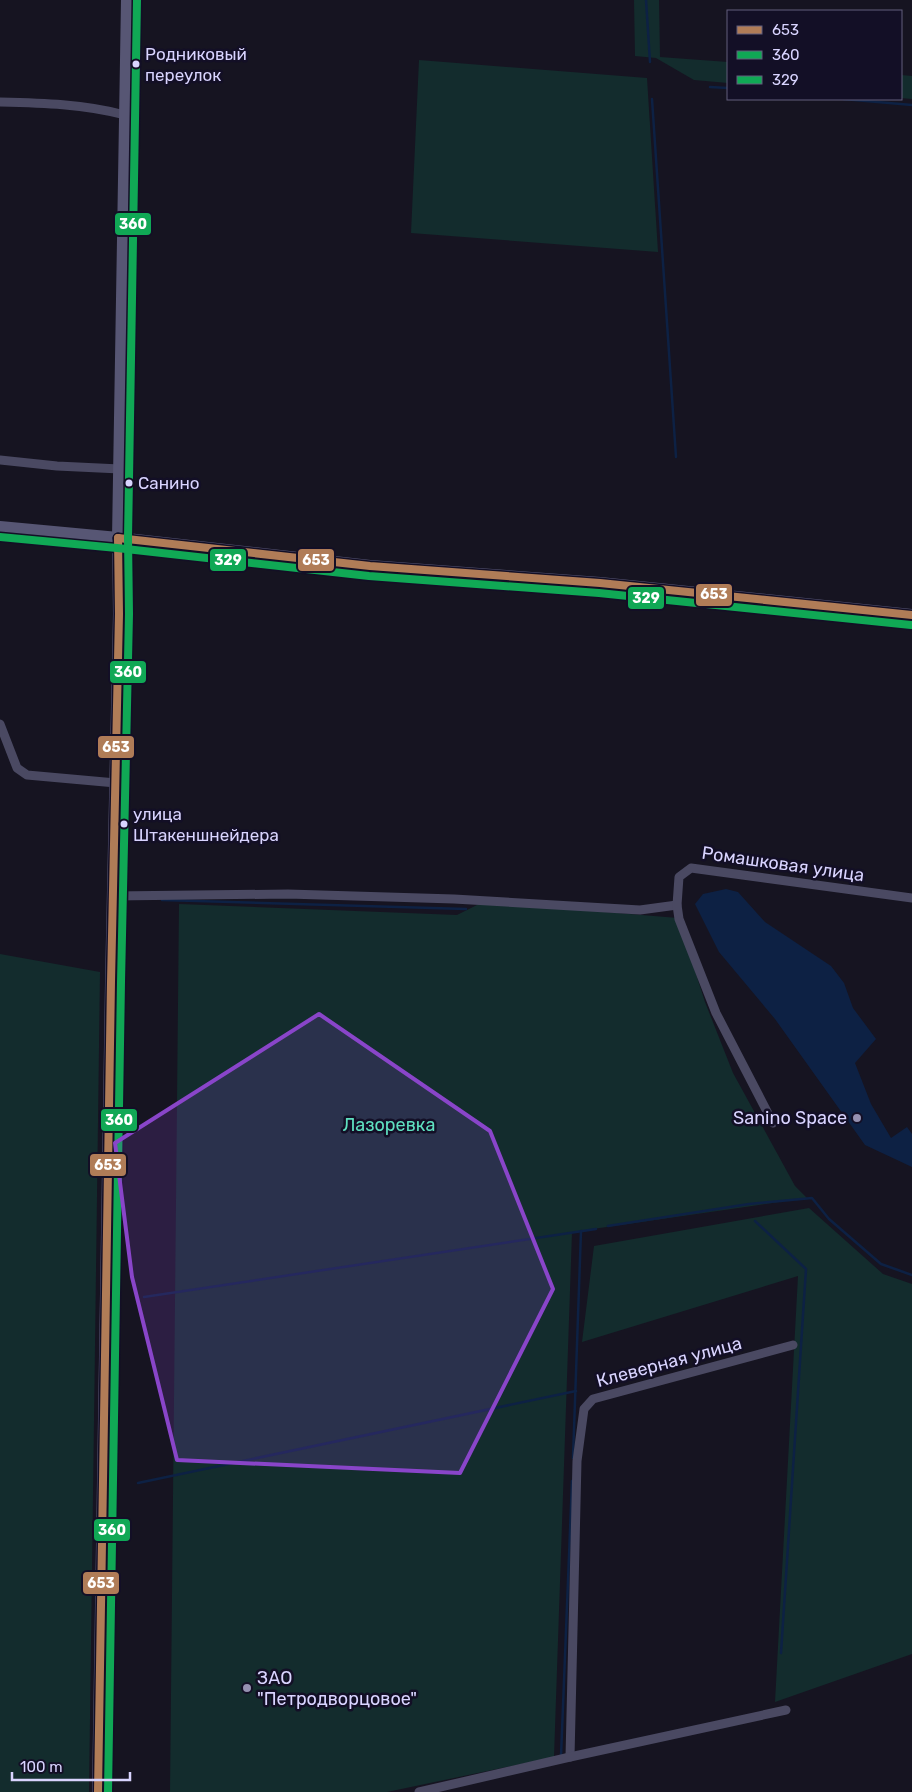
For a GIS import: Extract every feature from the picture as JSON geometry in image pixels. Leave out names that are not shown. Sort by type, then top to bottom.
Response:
[{"type":"street","points":[[98,1792],[119,614],[118,538],[127,0]]},
{"type":"street","points":[[0,102],[43,103],[101,108],[125,115]]},
{"type":"street","points":[[0,460],[57,466],[120,469]]},
{"type":"street","points":[[0,528],[118,538],[370,566],[600,583],[912,615]]},
{"type":"street","points":[[0,724],[17,768],[27,775],[116,783]]},
{"type":"street","name":"Ромашковая улица","points":[[772,1123],[716,1013],[679,919],[677,905],[679,877],[691,868],[912,898]]},
{"type":"street","points":[[113,896],[307,895],[454,899],[640,910],[677,905]]},
{"type":"street","name":"Клеверная улица","points":[[570,1757],[577,1461],[584,1409],[593,1399],[793,1345]]},
{"type":"street","points":[[418,1792],[786,1710]]},
{"type":"highlighted area","points":[[319,1014],[490,1131],[553,1289],[460,1473],[177,1460],[132,1277],[115,1143]]},
{"type":"green space","points":[[634,0],[659,0],[660,57],[727,62],[727,83],[694,80],[656,58],[635,56]]},
{"type":"green space","points":[[419,60],[647,78],[658,252],[411,233]]},
{"type":"green space","points":[[902,75],[912,76],[912,99],[902,98]]},
{"type":"green space","name":"Лазоревка","points":[[483,902],[678,918],[705,1002],[733,1073],[795,1186],[807,1198],[572,1232],[554,1757],[387,1792],[170,1792],[179,904],[457,915]]},
{"type":"green space","points":[[0,954],[100,972],[89,1792],[0,1792]]},
{"type":"green space","points":[[809,1208],[883,1274],[912,1284],[912,1654],[775,1702],[798,1276],[582,1342],[594,1246]]},
{"type":"water","points":[[726,889],[738,892],[765,922],[831,966],[844,983],[853,1008],[876,1039],[855,1063],[871,1104],[891,1138],[907,1127],[912,1134],[912,1167],[865,1145],[775,1019],[719,952],[695,904],[703,894]]},
{"type":"waterway","points":[[646,0],[650,62]]},
{"type":"waterway","points":[[710,87],[727,88]]},
{"type":"waterway","points":[[652,99],[676,457]]},
{"type":"waterway","points":[[854,100],[912,105]]},
{"type":"waterway","points":[[162,900],[466,909]]},
{"type":"waterway","points":[[608,1226],[749,1204],[812,1198],[829,1219],[881,1264],[912,1275]]},
{"type":"waterway","points":[[755,1221],[806,1269],[781,1653]]},
{"type":"waterway","points":[[144,1297],[596,1229]]},
{"type":"waterway","points":[[573,1458],[581,1231]]},
{"type":"waterway","points":[[138,1483],[576,1391]]},
{"type":"waterway","points":[[561,1756],[572,1481]]},
{"type":"transit line","name":"360","points":[[108,1792],[129,614],[128,538],[137,0]]},
{"type":"transit line","name":"329","points":[[0,537],[369,576],[599,593],[911,625]]},
{"type":"transit line","name":"653","points":[[118,538],[370,566],[600,583],[912,615]]},
{"type":"transit line","name":"653","points":[[98,1792],[119,614],[118,538]]},
{"type":"place","name":"Родниковый переулок","points":[[136,64]]},
{"type":"place","name":"Санино","points":[[129,483]]},
{"type":"place","name":"улица Штакеншнейдера","points":[[124,824]]},
{"type":"place","name":"Sanino Space","points":[[857,1118]]},
{"type":"place","name":"ЗАО \"Петродворцовое\"","points":[[247,1688]]}]
